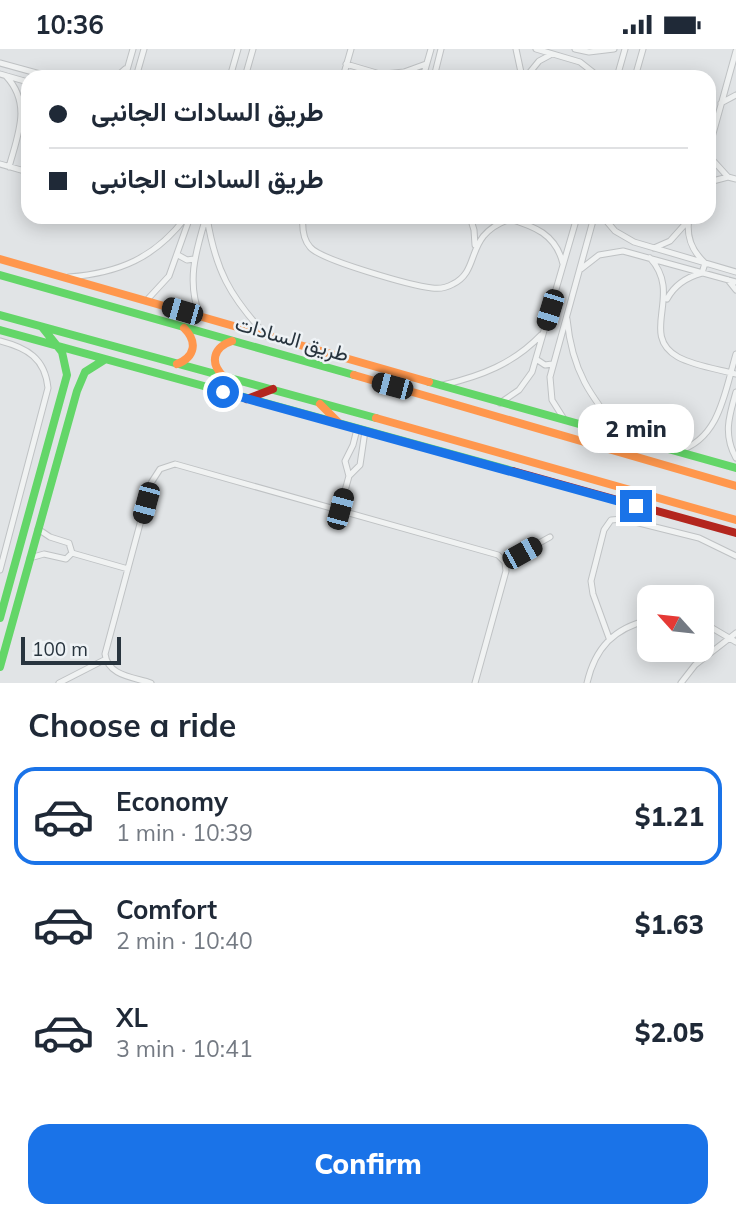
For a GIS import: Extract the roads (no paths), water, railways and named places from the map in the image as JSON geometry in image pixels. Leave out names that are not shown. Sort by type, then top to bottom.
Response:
[{"type":"street","points":[[127,70],[133,49]]},
{"type":"street","points":[[139,70],[144,49]]},
{"type":"street","points":[[232,70],[238,49]]},
{"type":"street","points":[[247,70],[253,49]]},
{"type":"street","points":[[345,70],[351,49]]},
{"type":"street","points":[[425,70],[430,49]]},
{"type":"street","points":[[435,70],[442,49]]},
{"type":"street","points":[[516,49],[522,70]]},
{"type":"street","points":[[536,49],[580,62],[590,70]]},
{"type":"street","points":[[575,49],[589,52],[614,49]]},
{"type":"street","points":[[619,70],[625,49]]},
{"type":"street","points":[[637,70],[643,49]]},
{"type":"street","points":[[716,122],[736,51]]},
{"type":"street","points":[[531,70],[553,54]]},
{"type":"street","points":[[0,63],[26,70]]},
{"type":"street","points":[[346,64],[367,70]]},
{"type":"street","points":[[410,70],[426,64]]},
{"type":"street","points":[[124,70],[128,67]]},
{"type":"street","points":[[730,71],[736,79]]},
{"type":"street","points":[[3,75],[21,80]]},
{"type":"street","points":[[3,75],[13,83],[21,100]]},
{"type":"street","points":[[721,103],[736,95]]},
{"type":"street","points":[[9,167],[21,124]]},
{"type":"street","points":[[0,164],[21,170]]},
{"type":"street","points":[[716,164],[728,177]]},
{"type":"street","points":[[716,180],[728,177],[736,179]]},
{"type":"street","points":[[65,278],[103,274],[131,264],[158,247],[181,224]]},
{"type":"street","points":[[146,301],[169,276],[186,224]]},
{"type":"street","points":[[200,316],[192,288],[194,259],[204,224]]},
{"type":"street","points":[[208,224],[214,254],[227,286],[246,314],[266,335]]},
{"type":"street","points":[[302,224],[305,239],[317,254],[430,288],[440,288],[459,281],[466,274],[475,248],[485,232],[498,224]]},
{"type":"street","points":[[472,224],[475,248]]},
{"type":"street","points":[[526,224],[550,237],[563,266]]},
{"type":"street","points":[[500,403],[519,390],[531,373],[575,224]]},
{"type":"street","points":[[564,419],[557,410],[550,389],[552,364],[592,224]]},
{"type":"street","points":[[609,224],[615,231],[634,242],[736,272]]},
{"type":"street","points":[[653,248],[670,241],[684,224]]},
{"type":"street","points":[[688,224],[692,248],[705,263]]},
{"type":"street","points":[[630,252],[630,246],[634,242]]},
{"type":"street","points":[[579,272],[599,255],[615,251],[630,252],[736,282]]},
{"type":"street","points":[[178,255],[187,260],[194,259]]},
{"type":"street","points":[[650,258],[662,274],[665,284],[659,328],[666,346],[685,360],[733,373]]},
{"type":"street","points":[[0,259],[439,386],[736,468]]},
{"type":"street","points":[[702,273],[705,263]]},
{"type":"street","points":[[664,305],[676,286],[702,273]]},
{"type":"street","name":"طريق السادات","points":[[0,275],[736,486]]},
{"type":"street","points":[[728,280],[736,290]]},
{"type":"street","points":[[567,313],[572,351],[583,384],[623,436]]},
{"type":"street","points":[[0,315],[736,520]]},
{"type":"street","points":[[0,618],[64,388],[67,367],[57,346],[42,327]]},
{"type":"street","points":[[174,364],[186,361],[194,349],[192,336],[183,327]]},
{"type":"street","points":[[0,330],[736,533]]},
{"type":"street","points":[[439,386],[497,369],[530,347],[544,333]]},
{"type":"street","points":[[0,341],[22,347],[38,360],[44,368],[48,388],[0,570]]},
{"type":"street","points":[[225,378],[216,369],[214,356],[220,345],[232,341]]},
{"type":"street","points":[[296,345],[312,363]]},
{"type":"street","points":[[677,451],[696,444],[710,430],[733,373],[736,354]]},
{"type":"street","points":[[536,359],[545,365],[552,364]]},
{"type":"street","points":[[0,667],[3,643],[77,391],[86,372],[105,360]]},
{"type":"street","points":[[363,378],[388,371]]},
{"type":"street","points":[[64,388],[71,387],[77,391]]},
{"type":"street","points":[[247,398],[273,389]]},
{"type":"street","points":[[736,392],[727,422],[727,435],[736,458]]},
{"type":"street","points":[[318,402],[341,425]]},
{"type":"street","points":[[349,476],[345,461],[361,430]]},
{"type":"street","points":[[340,509],[349,476],[360,465],[361,430]]},
{"type":"street","points":[[410,444],[430,434]]},
{"type":"street","points":[[351,449],[361,452]]},
{"type":"street","points":[[151,683],[115,672],[106,659],[106,649],[151,483],[160,469],[170,464],[493,552],[505,562]]},
{"type":"street","points":[[609,638],[591,581],[604,530],[611,520],[623,519],[699,538],[736,555]]},
{"type":"street","points":[[38,529],[50,537],[69,543],[72,553]]},
{"type":"street","points":[[505,562],[550,537]]},
{"type":"street","points":[[72,553],[128,569]]},
{"type":"street","points":[[30,558],[44,554],[66,559],[72,553]]},
{"type":"street","points":[[475,683],[505,576],[505,562]]},
{"type":"street","points":[[587,683],[595,657],[609,638],[637,625]]},
{"type":"street","points":[[714,628],[735,638]]},
{"type":"street","points":[[681,683],[695,665],[735,638]]},
{"type":"street","points":[[59,683],[106,659]]}]
